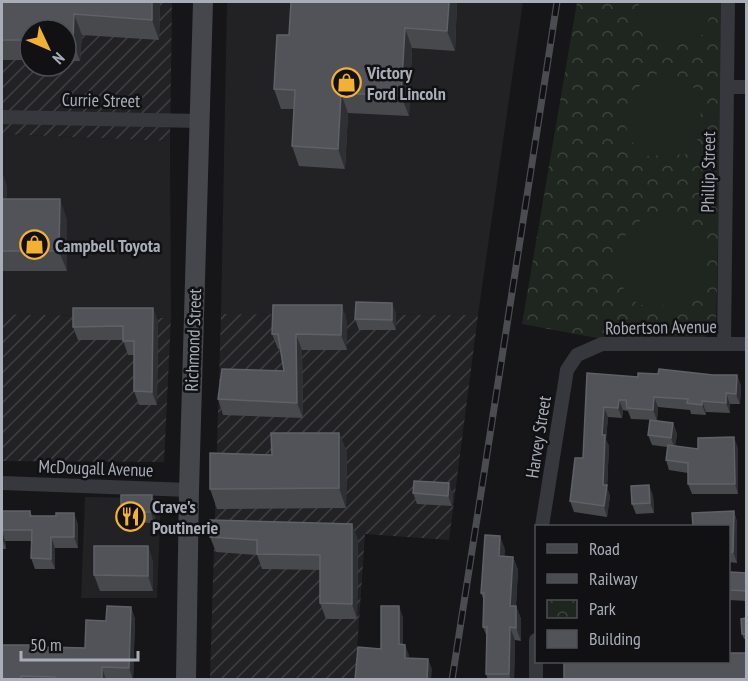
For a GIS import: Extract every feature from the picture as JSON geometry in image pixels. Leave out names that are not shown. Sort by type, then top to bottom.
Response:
[{"type":"main road","name":"Richmond Street","points":[[186,680],[203,2]]},
{"type":"street","name":"Phillip Street","points":[[724,343],[728,2]]},
{"type":"street","points":[[727,87],[747,87]]},
{"type":"street","name":"Currie Street","points":[[2,117],[199,121]]},
{"type":"street","name":"Robertson Avenue","points":[[577,355],[602,344],[747,344]]},
{"type":"street","name":"Harvey Street","points":[[542,525],[567,370],[577,355]]},
{"type":"street","name":"McDougall Avenue","points":[[2,483],[189,490]]},
{"type":"street","points":[[536,663],[536,680]]},
{"type":"shaded area","points":[[2,2],[172,2],[170,141],[2,134]]},
{"type":"shaded area","points":[[227,2],[523,2],[478,315],[221,314]]},
{"type":"shaded area","points":[[2,134],[170,141],[171,318],[2,314]]},
{"type":"shaded area","points":[[2,314],[171,318],[164,462],[2,461]]},
{"type":"shaded area","points":[[221,314],[478,315],[449,540],[365,534],[355,679],[210,680]]},
{"type":"shaded area","points":[[85,497],[161,498],[157,598],[81,598]]},
{"type":"green space","points":[[577,2],[724,2],[716,324],[704,338],[597,338],[522,324]]},
{"type":"green space","points":[[638,2],[709,2],[708,32],[693,39],[657,37],[644,22]]},
{"type":"green space","points":[[657,74],[684,78],[699,93],[701,110],[697,144],[688,154],[645,156],[635,147],[623,121],[631,92]]},
{"type":"green space","points":[[667,214],[690,225],[704,245],[704,286],[683,306],[639,305],[626,293],[615,272],[618,243],[642,219]]},
{"type":"building","points":[[2,2],[152,2],[152,20],[74,14],[74,18],[18,18],[18,40],[2,40]]},
{"type":"building","name":"Victory Ford Lincoln","points":[[291,2],[449,2],[447,31],[405,28],[401,96],[341,93],[338,149],[292,146],[295,90],[274,89],[277,35],[289,35]]},
{"type":"building","points":[[2,199],[60,199],[59,251],[2,251]]},
{"type":"building","points":[[356,302],[392,303],[392,320],[355,319]]},
{"type":"building","points":[[273,305],[342,305],[341,335],[296,334],[297,403],[218,399],[222,369],[284,371],[278,334],[272,334]]},
{"type":"building","points":[[73,308],[153,308],[152,392],[134,391],[134,341],[123,341],[123,326],[73,327]]},
{"type":"building","points":[[659,369],[713,375],[737,375],[736,394],[726,393],[726,403],[702,401],[702,405],[687,403],[688,399],[654,397],[653,410],[627,408],[626,400],[619,400],[618,408],[604,407],[603,485],[607,485],[604,506],[570,501],[575,458],[583,458],[587,373],[638,377],[638,373],[658,374]]},
{"type":"building","points":[[650,420],[673,423],[671,438],[648,435]]},
{"type":"building","points":[[271,433],[339,433],[339,488],[210,489],[210,453],[272,455]]},
{"type":"building","points":[[734,437],[735,484],[688,484],[688,463],[666,460],[668,445],[698,449],[698,438]]},
{"type":"building","points":[[414,481],[449,483],[448,496],[413,493]]},
{"type":"building","points":[[649,485],[650,503],[632,504],[631,486]]},
{"type":"building","points":[[121,495],[152,495],[151,512],[121,512]]},
{"type":"building","points":[[2,511],[30,511],[30,516],[74,513],[74,537],[51,537],[51,559],[31,558],[32,530],[2,530]]},
{"type":"building","points":[[734,511],[733,552],[730,552],[730,525],[693,525],[692,513]]},
{"type":"building","points":[[210,520],[352,524],[352,604],[320,603],[320,555],[257,554],[257,540],[210,537]]},
{"type":"building","points":[[485,535],[500,536],[499,556],[513,557],[510,606],[516,606],[516,628],[510,627],[509,674],[486,674],[487,627],[483,627],[484,593],[481,593]]},
{"type":"building","points":[[94,546],[148,546],[148,576],[94,575]]},
{"type":"building","points":[[730,572],[747,573],[747,591],[730,590]]},
{"type":"building","points":[[107,606],[131,607],[129,668],[102,667],[102,680],[55,680],[55,677],[21,676],[21,680],[2,680],[2,645],[85,648],[86,620],[106,621]]},
{"type":"building","points":[[381,606],[399,606],[399,644],[405,645],[405,658],[428,659],[427,680],[355,680],[358,647],[381,649]]},
{"type":"building","points":[[747,618],[747,634],[742,634],[741,619]]},
{"type":"building","points":[[730,653],[747,653],[747,680],[564,680],[564,663],[730,663]]},
{"type":"railway","points":[[452,680],[557,2]]},
{"type":"place","name":"Victory Ford Lincoln","points":[[346,82]]},
{"type":"place","name":"Campbell Toyota","points":[[34,245]]},
{"type":"place","name":"Crave's Poutinerie","points":[[131,516]]}]
